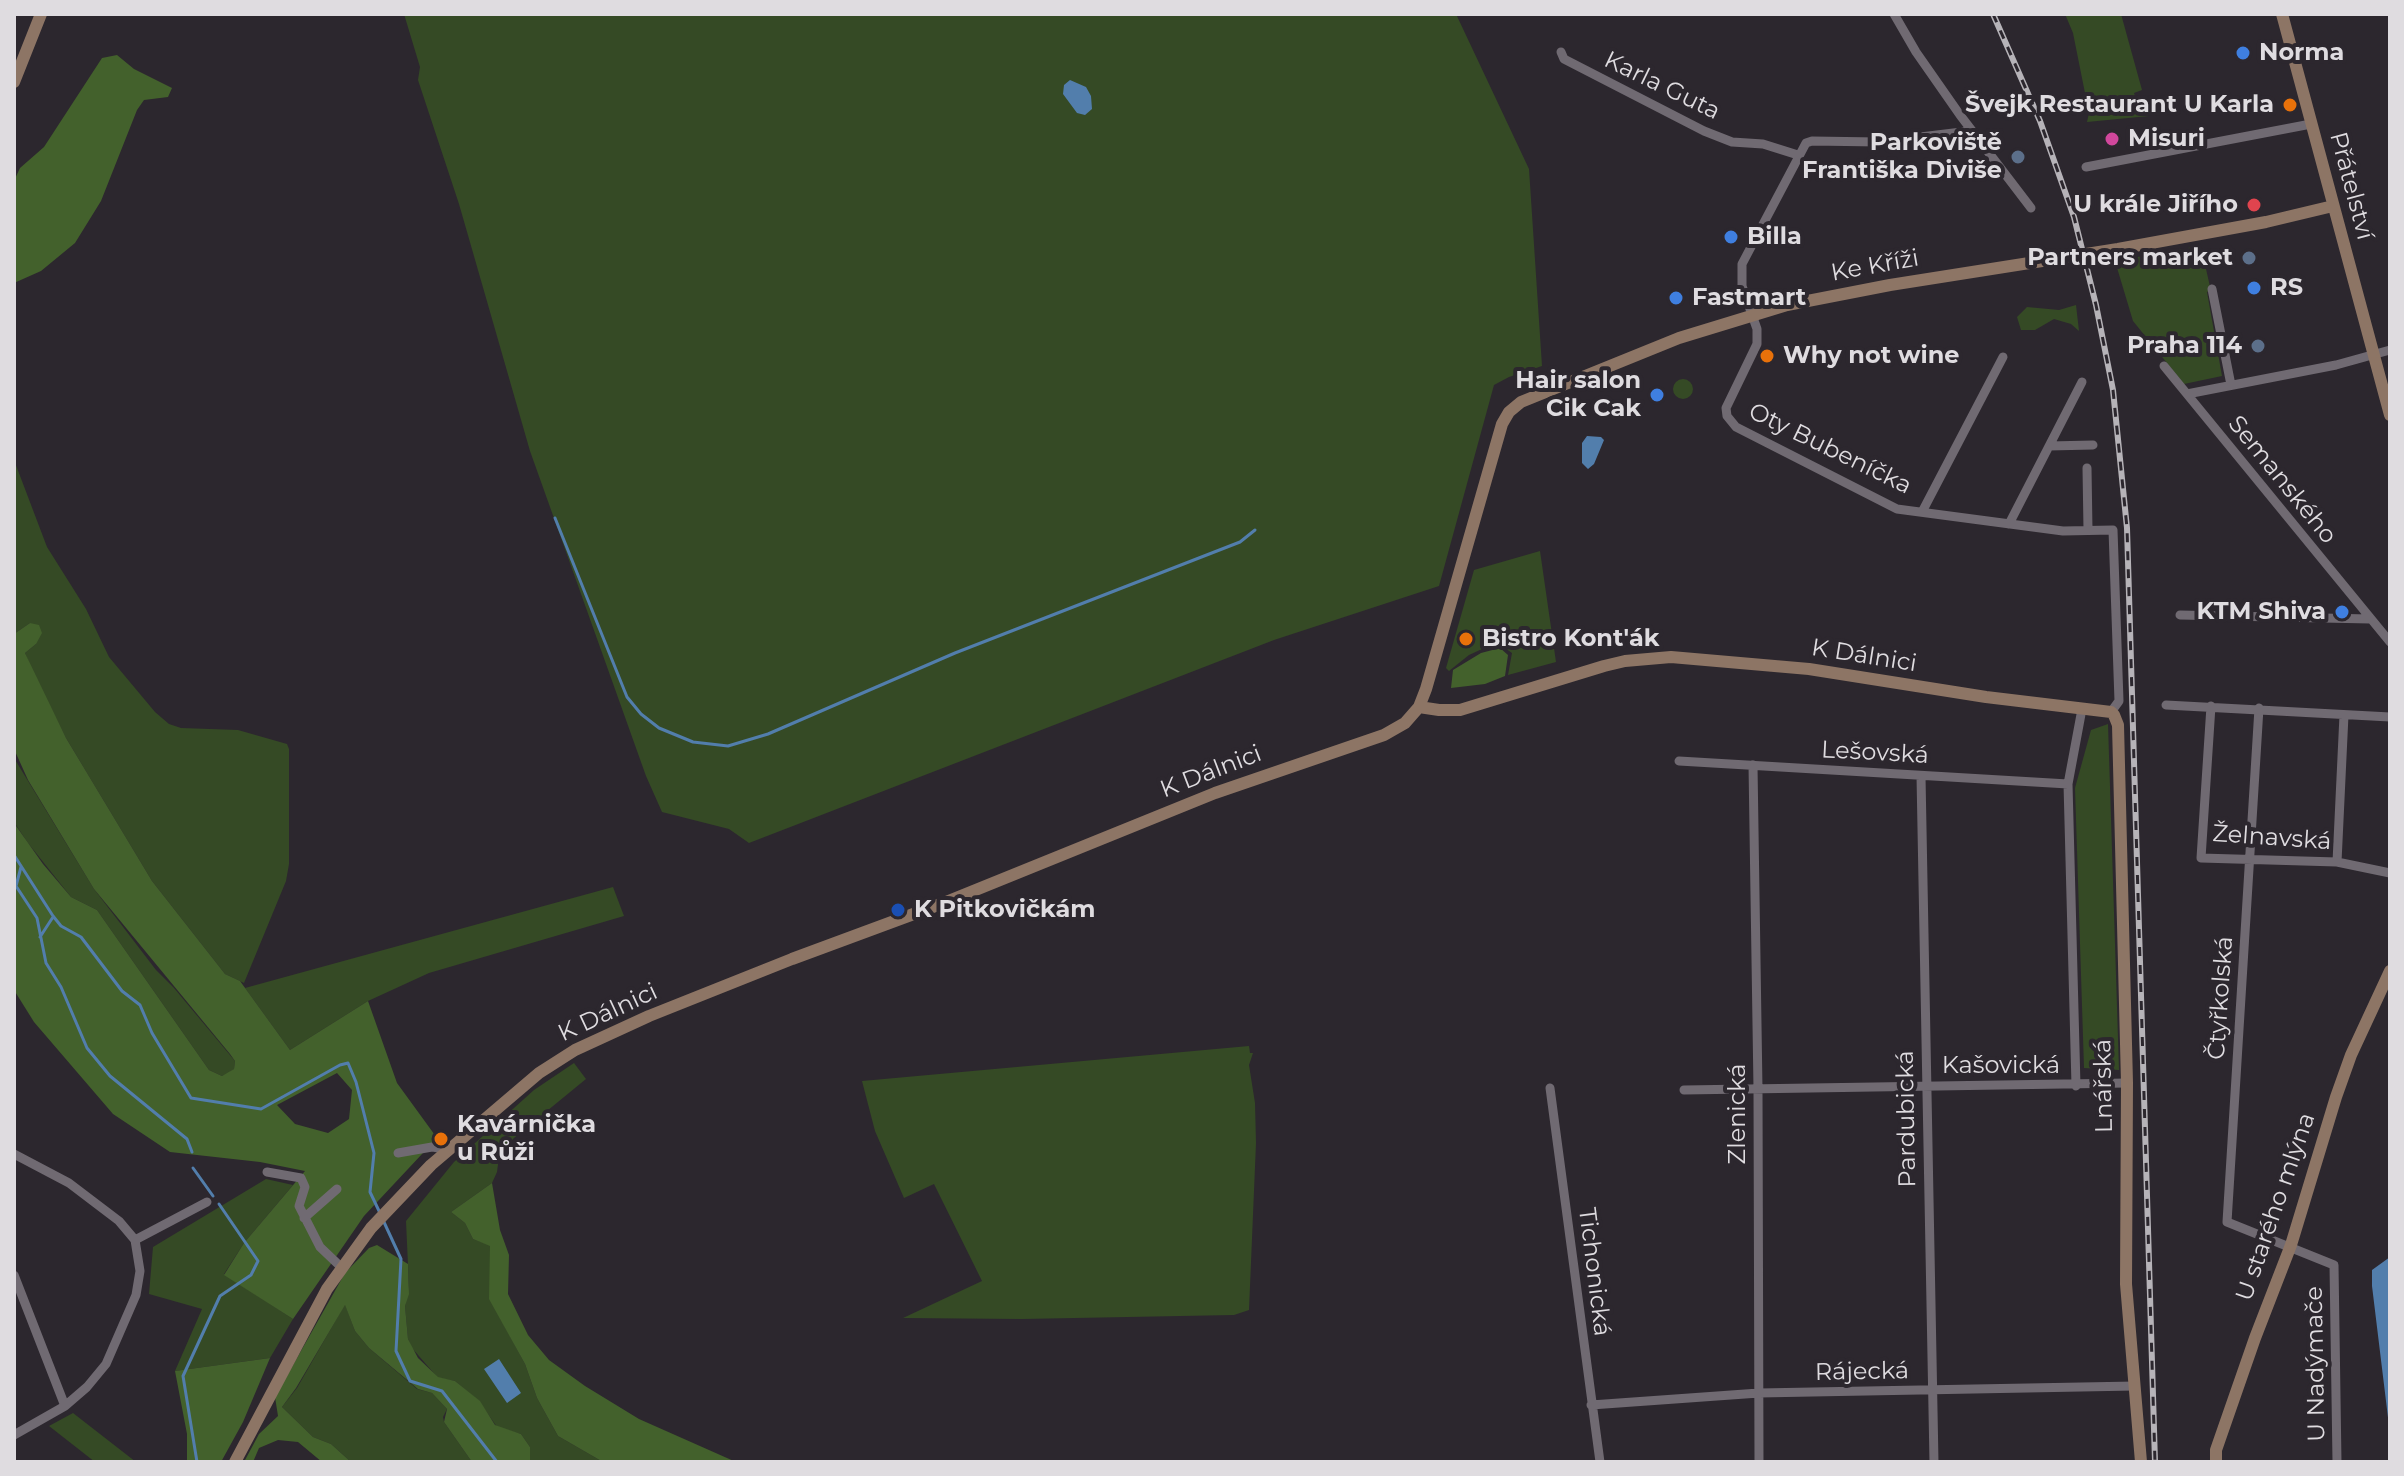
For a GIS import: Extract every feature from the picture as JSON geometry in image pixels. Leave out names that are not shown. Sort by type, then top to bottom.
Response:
[{"type":"street","points":[[14,82],[41,14]]},
{"type":"street","points":[[1894,14],[1970,131],[2031,208]]},
{"type":"street","name":"Přátelství","points":[[2282,14],[2390,415]]},
{"type":"street","name":"Karla Guta","points":[[1561,52],[1564,59],[1704,131],[1732,142],[1763,144],[1798,155]]},
{"type":"street","points":[[2086,167],[2311,124]]},
{"type":"street","points":[[1751,314],[1742,286],[1742,264],[1806,143],[1879,142],[1970,131]]},
{"type":"street","name":"Ke Kříži","points":[[1419,707],[1499,434],[1509,412],[1521,402],[1630,356],[1751,314],[1845,293],[2266,222],[2333,206]]},
{"type":"street","points":[[2212,289],[2231,385]]},
{"type":"street","name":"Oty Bubeníčka","points":[[1751,314],[1757,329],[1757,344],[1726,408],[1727,416],[1736,427],[1897,509],[2063,531],[2088,530]]},
{"type":"street","points":[[2187,394],[2374,356],[2390,350]]},
{"type":"street","name":"Oty Bubeníčka","points":[[1922,512],[2003,357]]},
{"type":"street","name":"Semanského","points":[[2164,366],[2390,642]]},
{"type":"street","points":[[2009,524],[2082,382]]},
{"type":"street","points":[[2049,446],[2093,445]]},
{"type":"street","points":[[2087,468],[2088,530],[2113,530],[2119,701],[2111,712]]},
{"type":"street","points":[[2180,615],[2370,619]]},
{"type":"street","name":"K Dálnici","points":[[235,1462],[310,1320],[341,1267],[371,1228],[398,1197],[444,1154],[539,1073],[590,1042],[778,965],[946,902],[1215,793],[1384,735],[1405,723],[1419,707],[1460,710],[1604,666],[1671,657],[1809,669],[1986,697],[2111,712]]},
{"type":"street","points":[[2166,705],[2390,717]]},
{"type":"street","name":"Želnavská","points":[[2211,706],[2201,858],[2337,862],[2390,873]]},
{"type":"street","name":"Čtyřkolská","points":[[2259,708],[2227,1222],[2291,1245]]},
{"type":"street","name":"Lnářská","points":[[2076,1086],[2068,784],[2082,709]]},
{"type":"street","name":"Lnářská","points":[[2111,712],[2118,725],[2127,1083],[2126,1284],[2141,1462]]},
{"type":"street","points":[[2337,862],[2344,715]]},
{"type":"street","name":"Lešovská","points":[[1679,761],[2068,784]]},
{"type":"street","name":"Zlenická","points":[[1753,765],[1759,1462]]},
{"type":"street","name":"Pardubická","points":[[1921,776],[1934,1462]]},
{"type":"street","name":"U starého mlýna","points":[[2216,1462],[2216,1450],[2291,1245],[2351,1055],[2390,971]]},
{"type":"street","name":"Kašovická","points":[[1684,1090],[2127,1083]]},
{"type":"street","name":"Tichonická","points":[[1550,1088],[1600,1462]]},
{"type":"street","points":[[398,1153],[432,1147],[439,1148],[444,1154]]},
{"type":"street","points":[[14,1154],[69,1183],[119,1221],[135,1240],[140,1271],[136,1295],[120,1336],[97,1375],[65,1406],[14,1435]]},
{"type":"street","points":[[267,1172],[301,1178],[305,1187],[299,1206],[304,1218],[320,1247],[341,1267]]},
{"type":"street","points":[[304,1218],[337,1189]]},
{"type":"street","points":[[135,1240],[207,1202]]},
{"type":"street","name":"U Nadýmače","points":[[2291,1245],[2334,1265],[2337,1462]]},
{"type":"street","points":[[14,1275],[65,1406]]},
{"type":"street","name":"Rájecká","points":[[1591,1405],[1759,1393],[2135,1386]]},
{"type":"green space","points":[[404,14],[1456,14],[1529,169],[1542,366],[1494,385],[1439,586],[1274,640],[749,843],[729,829],[662,812],[646,776],[530,451],[459,204],[418,80],[420,67]]},
{"type":"green space","points":[[2065,14],[2121,14],[2142,90],[2134,93],[2138,105],[2145,103],[2149,116],[2087,122],[2089,113],[2073,33]]},
{"type":"green space","points":[[117,55],[134,69],[172,88],[168,97],[144,100],[137,110],[101,201],[75,243],[41,271],[14,283],[14,181],[20,168],[44,147],[102,58]]},
{"type":"green space","points":[[2199,246],[2211,291],[2207,292],[2222,376],[2184,384],[2133,321],[2115,261]]},
{"type":"green space","points":[[2076,305],[2079,331],[2071,324],[2054,319],[2035,330],[2021,330],[2017,317],[2027,307],[2059,310]]},
{"type":"green space","points":[[1679,379],[1687,379],[1693,389],[1687,399],[1679,399],[1673,393],[1673,385]]},
{"type":"green space","points":[[14,460],[47,547],[86,609],[109,657],[155,712],[169,724],[181,728],[238,730],[287,744],[289,864],[286,881],[244,983],[225,974],[152,881],[66,738],[35,678],[25,653],[36,644],[30,623],[14,634]]},
{"type":"green space","points":[[1540,551],[1556,662],[1508,675],[1512,653],[1502,646],[1469,655],[1449,671],[1446,668],[1474,570]]},
{"type":"green space","points":[[30,623],[39,625],[42,633],[36,644],[25,653],[66,738],[152,881],[225,974],[240,981],[290,1050],[368,1001],[397,1083],[437,1138],[364,1216],[293,1319],[224,1275],[244,1243],[305,1171],[260,1162],[170,1152],[113,1114],[34,1022],[14,990],[14,823],[71,897],[97,910],[209,1070],[222,1076],[234,1069],[235,1061],[230,1054],[94,889],[28,780],[14,749],[14,634]],"holes":[[[337,1073],[352,1090],[349,1119],[328,1133],[295,1124],[277,1105]]]},
{"type":"green space","points":[[1500,648],[1508,655],[1505,676],[1485,684],[1451,688],[1453,670],[1481,653]]},
{"type":"green space","points":[[2108,724],[2119,1070],[2084,1068],[2075,788],[2091,730]]},
{"type":"green space","points":[[14,758],[94,889],[156,970],[235,1061],[234,1069],[229,1073],[222,1076],[209,1070],[97,910],[71,897],[28,843],[14,822]]},
{"type":"green space","points":[[613,887],[624,916],[429,973],[368,1001],[290,1050],[245,988]]},
{"type":"green space","points":[[1249,1046],[1250,1053],[1253,1053],[1249,1065],[1255,1103],[1256,1143],[1249,1310],[1234,1315],[903,1318],[982,1281],[934,1184],[904,1198],[875,1131],[862,1081]]},
{"type":"green space","points":[[574,1063],[586,1079],[514,1138],[499,1157],[492,1183],[451,1212],[465,1223],[473,1239],[490,1245],[490,1299],[525,1364],[537,1398],[558,1436],[603,1462],[530,1462],[530,1447],[521,1434],[497,1427],[479,1401],[455,1381],[438,1378],[412,1348],[408,1339],[405,1306],[409,1287],[406,1221],[454,1162],[534,1090]]},
{"type":"green space","points":[[266,1179],[293,1185],[244,1243],[224,1274],[293,1319],[270,1358],[175,1371],[202,1309],[149,1294],[153,1247]]},
{"type":"green space","points":[[492,1183],[500,1230],[509,1255],[508,1294],[528,1335],[549,1360],[639,1419],[736,1462],[603,1462],[558,1436],[537,1398],[525,1364],[489,1299],[490,1246],[473,1239],[465,1223],[451,1212]]},
{"type":"green space","points":[[377,1245],[408,1264],[409,1294],[405,1306],[408,1339],[418,1358],[438,1377],[455,1381],[480,1401],[495,1425],[521,1434],[530,1447],[530,1462],[472,1462],[444,1422],[447,1409],[432,1393],[418,1389],[369,1348],[355,1331],[345,1305],[282,1407],[313,1437],[331,1444],[351,1462],[322,1462],[298,1442],[278,1440],[259,1448],[253,1462],[244,1462],[259,1434],[278,1416],[275,1397],[345,1273],[369,1248]]},
{"type":"green space","points":[[345,1304],[355,1331],[369,1348],[417,1389],[432,1393],[447,1409],[444,1422],[472,1462],[351,1462],[331,1444],[313,1437],[282,1407],[297,1388]]},
{"type":"green space","points":[[270,1358],[243,1422],[221,1462],[187,1462],[187,1434],[175,1371]]},
{"type":"green space","points":[[73,1413],[136,1462],[95,1462],[49,1426]]},
{"type":"water","points":[[1070,80],[1086,87],[1091,96],[1092,109],[1085,115],[1077,113],[1063,94],[1064,85]]},
{"type":"water","points":[[1587,436],[1604,440],[1594,464],[1588,469],[1582,463],[1582,443]]},
{"type":"water","points":[[2390,1257],[2390,1434],[2372,1270]]},
{"type":"water","points":[[499,1359],[521,1393],[507,1403],[484,1369]]},
{"type":"waterway","points":[[555,518],[627,697],[641,714],[659,728],[693,742],[728,746],[768,734],[955,653],[1240,542],[1255,530]]},
{"type":"waterway","points":[[14,855],[61,926],[81,937],[122,991],[140,1005],[152,1033],[191,1098],[261,1109],[348,1063],[356,1082],[374,1153],[370,1192],[380,1213]]},
{"type":"waterway","points":[[21,867],[16,886],[37,918],[46,963],[61,987],[87,1048],[110,1076],[187,1139],[192,1152]]},
{"type":"waterway","points":[[40,937],[53,917]]},
{"type":"waterway","points":[[193,1168],[213,1196]]},
{"type":"waterway","points":[[197,1462],[183,1376],[220,1296],[251,1275],[258,1261],[219,1204]]},
{"type":"waterway","points":[[383,1220],[401,1259],[396,1351],[410,1381],[442,1391],[497,1462]]},
{"type":"railway","points":[[1993,14],[2040,121],[2074,217],[2113,390],[2127,528],[2155,1462]]},
{"type":"place","name":"Norma","points":[[2243,53]]},
{"type":"place","name":"Švejk Restaurant U Karla","points":[[2290,105]]},
{"type":"place","name":"Misuri","points":[[2112,139]]},
{"type":"place","name":"Parkoviště Františka Diviše","points":[[2018,157]]},
{"type":"place","name":"U krále Jiřího","points":[[2254,205]]},
{"type":"place","name":"Billa","points":[[1731,237]]},
{"type":"place","name":"Partners market","points":[[2249,258]]},
{"type":"place","name":"RS","points":[[2254,288]]},
{"type":"place","name":"Fastmart","points":[[1676,298]]},
{"type":"place","name":"Praha 114","points":[[2258,346]]},
{"type":"place","name":"Why not wine","points":[[1767,356]]},
{"type":"place","name":"Hair salon Cik Cak","points":[[1657,395]]},
{"type":"place","name":"KTM Shiva","points":[[2342,612]]},
{"type":"place","name":"Bistro Kont'ák","points":[[1466,639]]},
{"type":"place","name":"K Pitkovičkám","points":[[898,910]]},
{"type":"place","name":"Kavárnička u Růži","points":[[441,1139]]}]
